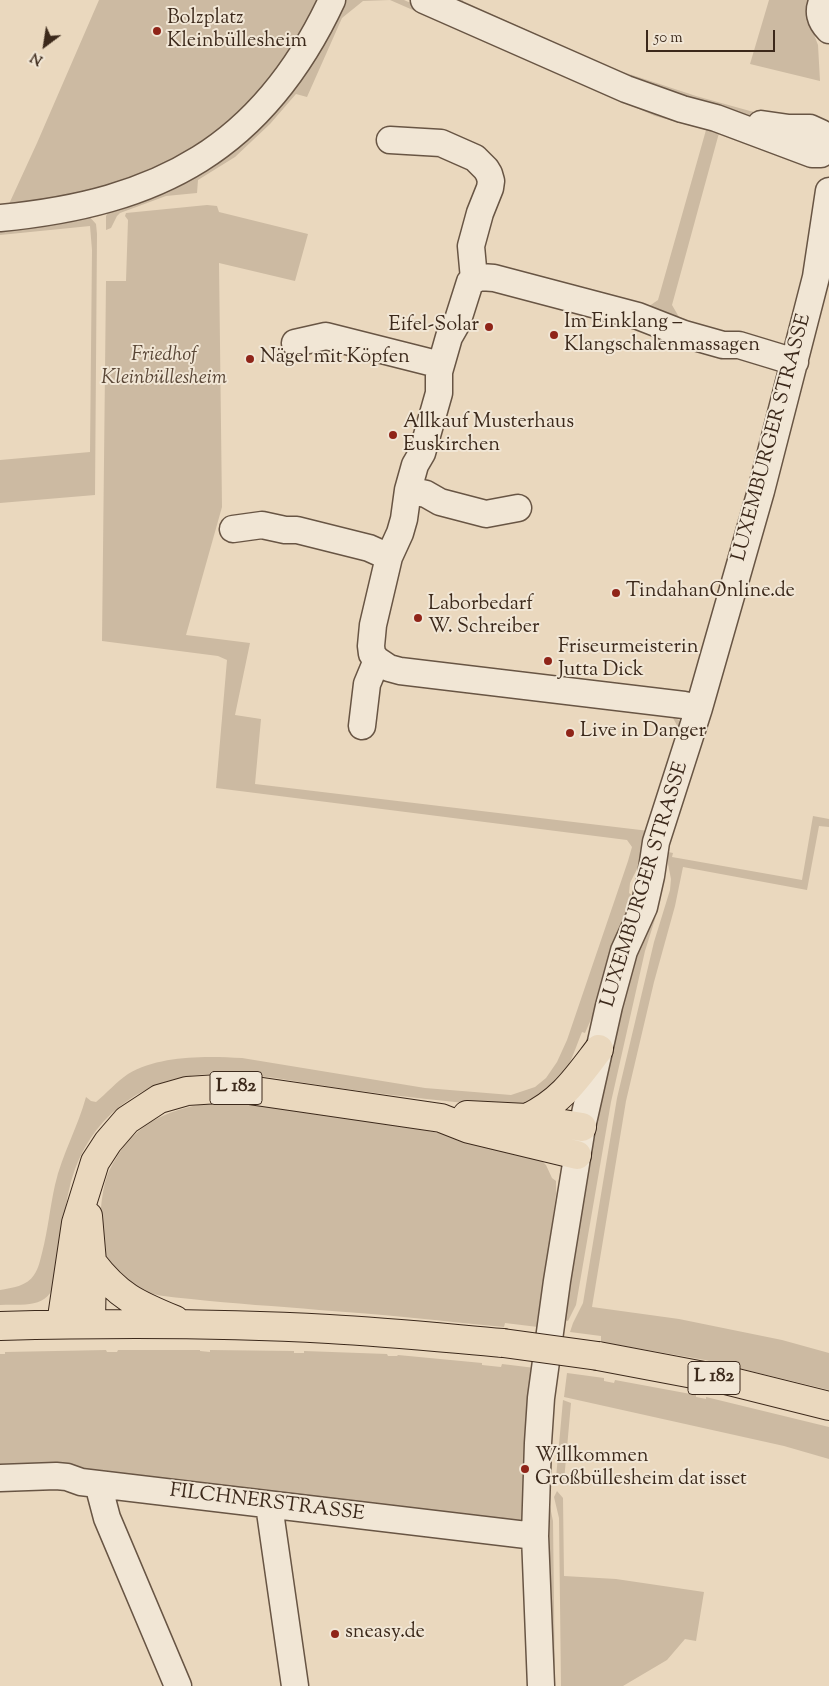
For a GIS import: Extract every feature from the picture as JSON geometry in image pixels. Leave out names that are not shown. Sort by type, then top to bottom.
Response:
[{"type":"main road","points":[[527,1118],[540,1112],[563,1094],[599,1050]]},
{"type":"main road","name":"L 182","points":[[61,1324],[76,1223],[95,1162],[127,1120],[159,1099],[188,1090],[216,1088],[260,1091],[441,1118],[470,1129],[577,1155]]},
{"type":"main road","name":"L 182","points":[[441,1118],[465,1115],[527,1118],[582,1127]]},
{"type":"main road","name":"L 182","points":[[84,1199],[89,1220],[92,1262],[91,1324]]},
{"type":"main road","name":"L 182","points":[[92,1262],[108,1282],[123,1295],[136,1303],[186,1325]]},
{"type":"main road","name":"L 182","points":[[0,1326],[61,1324],[186,1325],[330,1329],[394,1333],[598,1356],[725,1380],[829,1406]]},
{"type":"street","points":[[0,218],[62,210],[119,196],[169,176],[198,160],[232,136],[271,98],[305,52],[332,0]]},
{"type":"street","points":[[424,0],[626,90],[682,109],[716,118],[812,154],[821,154],[829,149]]},
{"type":"street","points":[[824,0],[820,8],[820,15],[828,33]]},
{"type":"street","points":[[716,118],[789,128],[810,128],[821,133],[829,143]]},
{"type":"street","points":[[390,140],[440,143],[475,158],[486,169],[491,182],[480,212],[471,246],[471,283],[457,323],[449,337],[439,372],[439,393],[422,453],[415,466],[408,490],[402,526],[389,557],[371,639],[372,654],[389,668],[400,671],[699,708]]},
{"type":"street","name":"LUXEMBURGER STRASSE","points":[[541,1686],[535,1536],[538,1434],[551,1322],[582,1127],[624,951],[644,906],[656,842],[699,708],[761,491],[820,258],[829,191]]},
{"type":"street","points":[[471,283],[480,277],[494,278],[638,316],[684,334],[723,345],[739,345],[795,362]]},
{"type":"street","points":[[295,343],[326,336],[441,365]]},
{"type":"street","points":[[408,490],[426,494],[440,502],[486,514],[518,508]]},
{"type":"street","points":[[233,530],[262,525],[285,530],[297,530],[369,548],[389,557]]},
{"type":"street","points":[[362,726],[367,684],[377,660]]},
{"type":"street","name":"FILCHNERSTRASSE","points":[[0,1478],[67,1477],[81,1482],[535,1536]]},
{"type":"street","points":[[98,1484],[107,1518],[178,1686]]},
{"type":"street","points":[[269,1505],[295,1686]]},
{"type":"green space","points":[[99,0],[323,0],[270,86],[200,150],[102,193],[9,204]]},
{"type":"green space","points":[[345,0],[390,0],[363,1],[342,18],[307,97],[296,94],[270,124],[235,157],[198,180],[197,193],[166,196],[120,213],[111,228],[106,230],[106,216],[108,212],[169,185]]},
{"type":"green space","points":[[390,0],[404,0],[520,52],[707,127],[707,130],[716,133],[718,131],[725,135],[719,133],[672,305],[679,317],[645,309],[658,300],[706,130],[655,116]]},
{"type":"green space","points":[[446,0],[463,0],[614,69],[696,96],[779,117],[765,119],[682,99]]},
{"type":"green space","points":[[769,0],[809,0],[807,16],[818,45],[820,81],[750,64]]},
{"type":"green space","name":"Friedhof Kleinbüllesheim","points":[[207,205],[217,206],[219,212],[308,234],[295,281],[219,263],[222,507],[186,635],[250,643],[235,715],[261,719],[255,784],[649,831],[679,729],[673,718],[681,722],[684,730],[646,851],[630,883],[629,893],[634,897],[622,923],[602,994],[585,1033],[582,1032],[572,1059],[563,1076],[545,1097],[536,1102],[502,1106],[393,1095],[280,1079],[228,1074],[178,1078],[153,1086],[130,1099],[112,1113],[90,1139],[79,1158],[68,1194],[58,1273],[55,1285],[50,1293],[44,1299],[30,1304],[0,1305],[0,1290],[27,1282],[37,1270],[58,1174],[86,1097],[96,1102],[124,1077],[141,1068],[154,1063],[183,1058],[242,1058],[425,1088],[511,1095],[535,1087],[546,1078],[557,1062],[567,1040],[632,847],[627,840],[216,788],[227,660],[218,656],[102,641],[106,281],[126,281],[128,220],[125,216],[126,213]]},
{"type":"green space","points":[[88,215],[96,224],[97,234],[95,495],[0,503],[0,460],[90,452],[92,250],[90,226],[0,235],[0,226]]},
{"type":"green space","points":[[813,816],[829,819],[829,827],[819,826],[807,890],[683,867],[626,1101],[592,1307],[679,1319],[782,1340],[829,1353],[829,1390],[705,1360],[601,1342],[601,1336],[570,1332],[583,1303],[617,1098],[654,942],[670,890],[671,879],[668,852],[673,853],[672,857],[802,880]]},
{"type":"green space","points":[[656,916],[645,951],[611,1102],[576,1305],[568,1321],[564,1320],[584,1189],[614,1032],[630,963]]},
{"type":"green space","points":[[210,1103],[263,1106],[408,1127],[475,1140],[540,1159],[556,1181],[556,1194],[538,1327],[505,1323],[504,1327],[176,1298],[152,1294],[130,1285],[107,1260],[101,1241],[100,1216],[103,1190],[109,1171],[127,1142],[150,1123],[177,1110]]},
{"type":"green space","points":[[106,1350],[107,1352],[117,1352],[118,1350],[200,1350],[210,1352],[210,1350],[387,1354],[388,1356],[398,1355],[482,1363],[482,1365],[501,1367],[502,1364],[535,1368],[525,1509],[519,1524],[0,1471],[0,1354],[5,1354],[5,1352]]},
{"type":"green space","points":[[567,1373],[604,1378],[604,1381],[614,1383],[615,1380],[696,1395],[696,1397],[706,1399],[706,1397],[829,1427],[829,1459],[784,1446],[564,1397]]},
{"type":"green space","points":[[563,1400],[571,1403],[564,1481],[560,1481],[556,1478]]},
{"type":"green space","points":[[557,1491],[563,1498],[564,1576],[616,1579],[704,1592],[696,1641],[685,1639],[667,1660],[623,1686],[561,1686],[559,1518],[554,1497]]},
{"type":"green space","points":[[548,1497],[553,1521],[555,1686],[549,1686]]},
{"type":"place","name":"Bolzplatz Kleinbüllesheim","points":[[157,31]]},
{"type":"place","name":"Eifel-Solar","points":[[489,327]]},
{"type":"place","name":"Im Einklang – Klangschalenmassagen","points":[[554,335]]},
{"type":"place","name":"Nägel mit Köpfen","points":[[250,359]]},
{"type":"place","name":"Allkauf Musterhaus Euskirchen","points":[[393,435]]},
{"type":"place","name":"TindahanOnline.de","points":[[616,593]]},
{"type":"place","name":"Laborbedarf W. Schreiber","points":[[418,618]]},
{"type":"place","name":"Friseurmeisterin Jutta Dick","points":[[548,661]]},
{"type":"place","name":"Live in Danger","points":[[570,733]]},
{"type":"place","name":"Willkommen Großbüllesheim dat isset","points":[[525,1469]]},
{"type":"place","name":"sneasy.de","points":[[335,1634]]}]
